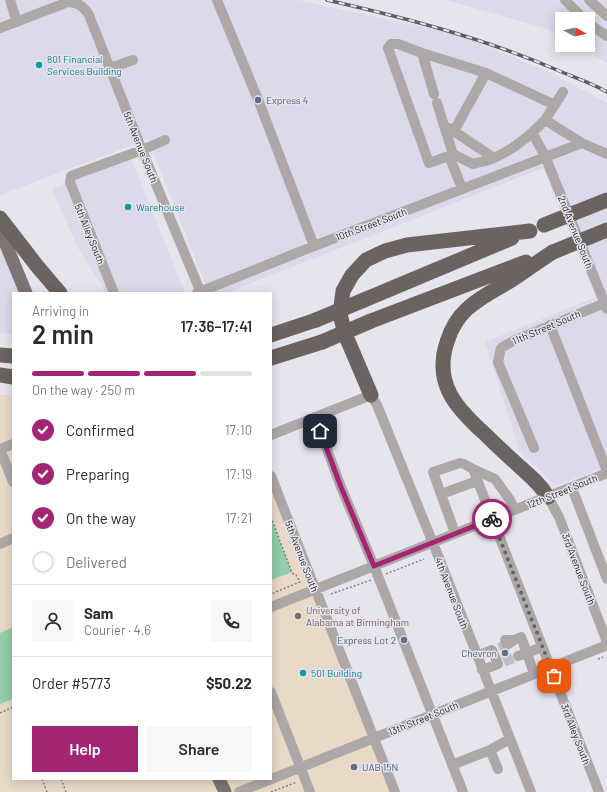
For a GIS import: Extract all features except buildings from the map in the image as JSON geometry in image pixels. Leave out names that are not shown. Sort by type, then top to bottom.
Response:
[{"type":"highway","points":[[272,335],[316,320],[607,200]]},
{"type":"highway","points":[[0,218],[59,292]]},
{"type":"highway","points":[[272,358],[322,342],[371,321],[493,276],[607,230]]},
{"type":"highway","points":[[371,395],[345,334],[340,314],[343,291],[356,270],[366,260],[385,251],[407,245],[530,231]]},
{"type":"highway","points":[[548,497],[538,484],[472,423],[460,409],[447,389],[442,369],[448,337],[457,320],[463,313],[484,296],[510,281],[552,252]]},
{"type":"highway","points":[[0,355],[12,356]]},
{"type":"highway","points":[[0,375],[12,378]]},
{"type":"highway","points":[[0,380],[12,378]]},
{"type":"main road","points":[[0,230],[26,292]]},
{"type":"main road","points":[[220,780],[225,792]]},
{"type":"street","points":[[10,0],[17,22]]},
{"type":"street","points":[[217,0],[259,102],[314,246]]},
{"type":"street","points":[[565,0],[577,12]]},
{"type":"street","points":[[589,0],[607,16]]},
{"type":"street","points":[[0,28],[68,2],[77,2]]},
{"type":"street","name":"5th Avenue South","points":[[77,2],[84,7],[89,15],[199,292]]},
{"type":"street","points":[[595,28],[607,36]]},
{"type":"street","points":[[555,104],[486,73],[398,44],[391,44],[388,48],[429,163],[451,155],[473,164],[494,158],[533,134],[545,120],[563,92]]},
{"type":"street","points":[[422,53],[462,188]]},
{"type":"street","points":[[110,68],[133,60]]},
{"type":"street","points":[[454,131],[486,73]]},
{"type":"street","points":[[545,120],[582,143],[607,154]]},
{"type":"street","points":[[443,124],[494,158]]},
{"type":"street","name":"2nd Avenue South","points":[[533,134],[546,156],[606,306]]},
{"type":"street","points":[[142,150],[165,140]]},
{"type":"street","name":"10th Street South","points":[[201,292],[462,188],[582,143]]},
{"type":"street","name":"5th Alley South","points":[[114,292],[70,182],[71,176],[142,150]]},
{"type":"street","name":"11th Street South","points":[[534,448],[498,362],[501,348],[515,340],[550,325],[606,306]]},
{"type":"street","points":[[550,325],[607,472]]},
{"type":"street","points":[[272,435],[371,395]]},
{"type":"street","name":"4th Avenue South","points":[[371,395],[377,405],[433,542],[531,792]]},
{"type":"street","points":[[315,417],[341,487],[379,577],[463,792]]},
{"type":"street","points":[[12,444],[0,449],[12,479]]},
{"type":"street","points":[[455,533],[432,472],[460,463],[464,464],[495,479],[510,500],[515,510]]},
{"type":"street","name":"3rd Alley South","points":[[473,469],[600,792]]},
{"type":"street","name":"12th Street South","points":[[272,607],[572,488],[607,472]]},
{"type":"street","name":"5th Avenue South","points":[[272,479],[395,792]]},
{"type":"street","points":[[441,494],[477,481]]},
{"type":"street","points":[[572,488],[607,579]]},
{"type":"street","name":"3rd Avenue South","points":[[548,497],[558,517],[607,644]]},
{"type":"street","points":[[0,544],[12,538]]},
{"type":"street","points":[[477,656],[520,637],[510,661]]},
{"type":"street","name":"13th Street South","points":[[272,779],[607,644]]},
{"type":"street","points":[[501,645],[510,661],[534,674]]},
{"type":"street","points":[[482,670],[510,661],[542,647]]},
{"type":"street","points":[[272,695],[310,792]]},
{"type":"street","points":[[452,765],[490,750],[510,739]]},
{"type":"street","points":[[490,750],[498,769]]},
{"type":"street","name":"13th Street South","points":[[239,792],[270,780]]},
{"type":"path","points":[[272,520],[292,573],[300,582],[272,594]]},
{"type":"path","points":[[331,594],[424,559]]},
{"type":"path","points":[[0,712],[12,708]]},
{"type":"path","points":[[271,792],[304,779]]},
{"type":"path","points":[[42,780],[47,792]]},
{"type":"path","points":[[61,780],[66,792]]},
{"type":"shaded area","points":[[0,0],[298,0],[456,34],[549,72],[607,103],[607,466],[556,486],[520,452],[485,342],[596,297],[543,168],[229,292],[209,292],[148,139],[0,195]]},
{"type":"shaded area","points":[[446,0],[607,0],[607,63],[588,52],[595,52],[595,12],[555,12],[555,33],[548,29]]},
{"type":"shaded area","points":[[130,156],[185,292],[104,292],[78,248],[52,189]]},
{"type":"shaded area","points":[[0,242],[21,292],[12,292],[12,335],[0,332]]},
{"type":"shaded area","name":"University of Alabama at Birmingham","points":[[0,395],[12,395],[12,780],[272,780],[272,485],[395,792],[0,792]]},
{"type":"green space","points":[[272,522],[292,572],[272,580]]},
{"type":"green space","points":[[12,627],[12,699],[0,704],[0,633]]},
{"type":"tunnel","points":[[499,648],[507,645]]},
{"type":"tunnel","points":[[504,662],[513,658]]},
{"type":"railway","points":[[327,0],[386,14],[501,48],[589,83],[607,92]]},
{"type":"way so far","points":[[492,519],[554,676]]},
{"type":"place","name":"801 Financial Services Building","points":[[39,65]]},
{"type":"place","name":"Express 4","points":[[258,100]]},
{"type":"place","name":"Warehouse","points":[[128,207]]},
{"type":"place","name":"University of Alabama at Birmingham","points":[[298,616]]},
{"type":"place","name":"Express Lot 2","points":[[404,640]]},
{"type":"place","name":"Chevron","points":[[505,653]]},
{"type":"place","name":"501 Building","points":[[303,673]]},
{"type":"place","name":"UAB 15N","points":[[354,767]]},
{"type":"route","points":[[320,431],[341,487],[374,566],[492,519]]}]
